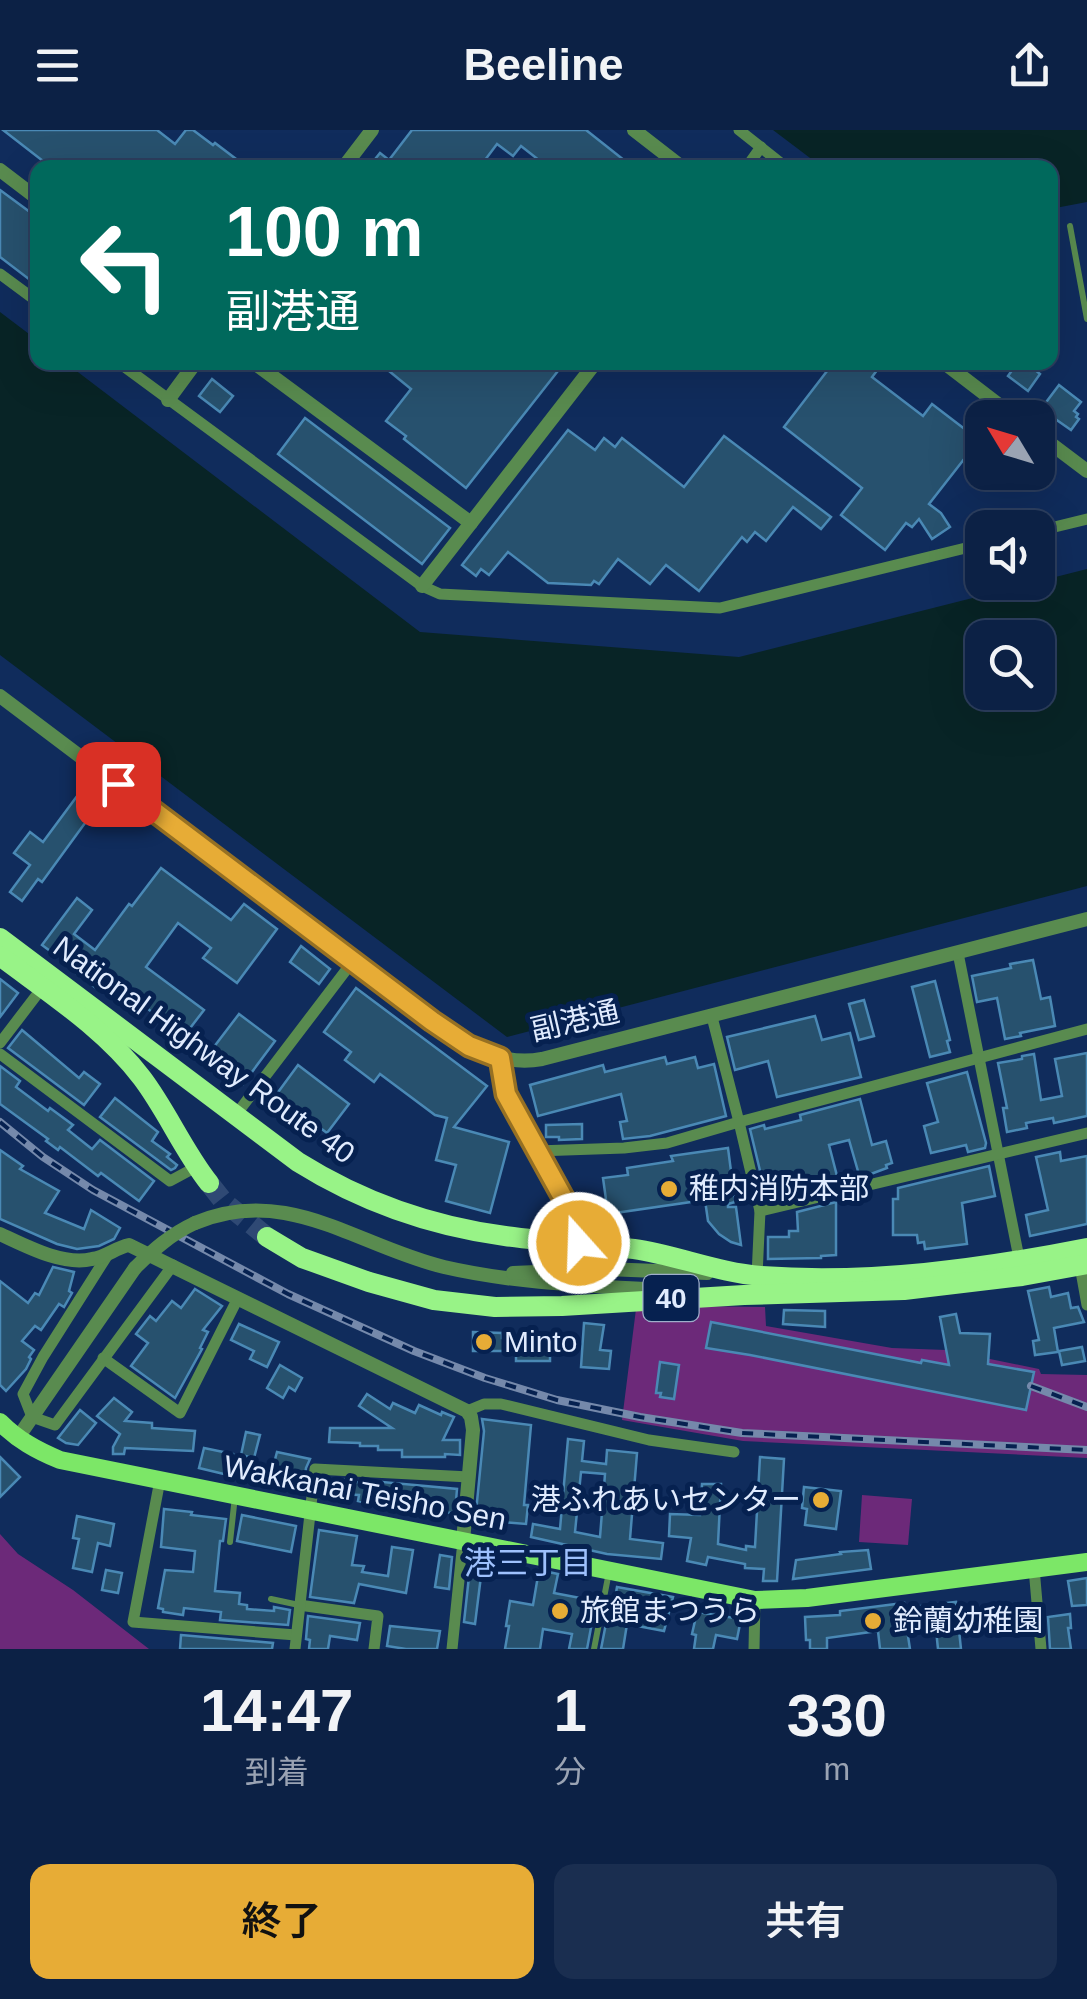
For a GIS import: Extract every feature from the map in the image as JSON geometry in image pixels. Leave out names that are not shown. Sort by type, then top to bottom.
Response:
[{"type":"highway","name":"National Highway Route 40","points":[[0,938],[298,1162],[401,1214],[489,1234],[638,1250],[756,1276],[824,1278],[1021,1268]]},
{"type":"highway","name":"National Highway Route 40","points":[[0,956],[102,1036],[141,1076],[202,1175]]},
{"type":"highway","name":"National Highway Route 40","points":[[267,1237],[330,1269],[434,1300],[496,1307],[904,1290],[1085,1259]]},
{"type":"main road","name":"Wakkanai Teisho Sen","points":[[0,1422],[17,1439],[60,1460],[756,1600],[807,1598],[1087,1562]]},
{"type":"street","points":[[349,160],[372,130]]},
{"type":"street","points":[[634,130],[672,160]]},
{"type":"street","points":[[739,130],[777,160]]},
{"type":"street","points":[[752,160],[761,147]]},
{"type":"street","points":[[0,170],[30,192]]},
{"type":"street","points":[[0,274],[30,296]]},
{"type":"street","points":[[129,370],[422,586],[440,594],[720,608],[965,548]]},
{"type":"street","points":[[168,400],[190,370]]},
{"type":"street","points":[[263,370],[470,523]]},
{"type":"street","points":[[422,586],[590,370]]},
{"type":"street","points":[[953,370],[993,400]]},
{"type":"street","points":[[1055,447],[1087,471]]},
{"type":"street","points":[[1055,526],[1087,518]]},
{"type":"street","name":"副港通","points":[[0,696],[453,1036],[500,1058],[542,1059],[1087,919]]},
{"type":"street","points":[[958,953],[1021,1268]]},
{"type":"street","points":[[235,1116],[353,961]]},
{"type":"street","points":[[0,1043],[42,988]]},
{"type":"street","points":[[488,1274],[621,1270],[756,1276],[760,1212],[712,1017]]},
{"type":"street","points":[[537,1151],[667,1143],[1087,1029]]},
{"type":"street","points":[[0,1054],[170,1181],[202,1175]]},
{"type":"street","points":[[500,1058],[506,1094],[576,1221],[579,1243]]},
{"type":"street","points":[[760,1212],[1087,1133]]},
{"type":"street","points":[[17,1439],[134,1268],[180,1230],[230,1212],[274,1210],[444,1266],[537,1282],[744,1295]]},
{"type":"street","points":[[0,1234],[67,1260],[107,1256]]},
{"type":"street","points":[[173,1265],[54,1425],[32,1417],[22,1394],[107,1256],[129,1245],[173,1265],[466,1412],[473,1430],[452,1649]]},
{"type":"street","points":[[1085,1259],[1087,1305]]},
{"type":"street","points":[[104,1358],[180,1412],[238,1298]]},
{"type":"street","points":[[466,1412],[484,1404],[501,1404],[649,1440],[734,1452]]},
{"type":"street","points":[[160,1480],[132,1622],[296,1642],[314,1469],[469,1476]]},
{"type":"street","points":[[1034,1568],[1042,1649]]},
{"type":"street","points":[[754,1649],[756,1600]]},
{"type":"street","points":[[298,1605],[378,1616],[374,1649]]},
{"type":"lane","points":[[1070,226],[1087,320]]},
{"type":"lane","points":[[230,1542],[236,1494]]},
{"type":"lane","points":[[594,1649],[609,1571]]},
{"type":"lane","points":[[271,1599],[298,1605]]},
{"type":"shaded area","points":[[773,130],[1087,130],[1087,202],[1058,207],[1058,160],[813,160]]},
{"type":"shaded area","points":[[0,312],[30,335],[30,370],[75,370],[420,632],[739,657],[965,600],[1055,600],[1055,577],[1087,569],[1087,886],[507,1037],[0,655]]},
{"type":"shaded area","points":[[765,1307],[766,1326],[892,1348],[946,1350],[1039,1369],[1041,1374],[1087,1375],[1087,1458],[743,1441],[622,1420],[636,1309]]},
{"type":"shaded area","points":[[862,1495],[912,1499],[908,1545],[859,1542]]},
{"type":"shaded area","points":[[0,1534],[18,1554],[73,1590],[149,1649],[0,1649]]},
{"type":"building","points":[[3,130],[157,130],[175,144],[186,130],[193,130],[237,160],[42,160]]},
{"type":"building","points":[[412,130],[586,130],[624,160],[539,160],[521,146],[513,156],[497,144],[485,160],[389,160]]},
{"type":"building","points":[[0,190],[30,212],[30,280],[0,257]]},
{"type":"building","points":[[388,370],[559,370],[466,488],[386,421],[411,389]]},
{"type":"building","points":[[828,370],[877,370],[872,377],[923,416],[932,404],[965,429],[965,458],[929,504],[950,527],[932,539],[919,519],[912,527],[906,523],[885,550],[841,515],[862,488],[784,427]]},
{"type":"building","points":[[1012,370],[1035,370],[1040,374],[1028,391],[1008,376]]},
{"type":"building","points":[[212,379],[233,396],[220,412],[199,396]]},
{"type":"building","points":[[1059,385],[1081,402],[1074,411],[1079,419],[1071,430],[1055,419],[1055,400],[1048,400]]},
{"type":"building","points":[[305,418],[450,528],[422,564],[278,454]]},
{"type":"building","points":[[568,430],[595,450],[604,438],[615,447],[622,438],[684,487],[724,436],[831,517],[821,529],[793,507],[766,541],[755,532],[747,542],[742,537],[699,591],[666,565],[650,584],[618,559],[599,584],[594,581],[591,585],[548,583],[508,552],[489,575],[481,569],[476,576],[462,565]]},
{"type":"building","points":[[86,784],[104,797],[42,882],[38,879],[22,901],[10,892],[30,865],[14,853],[30,832],[43,842]]},
{"type":"building","points":[[161,868],[231,920],[244,904],[277,929],[237,983],[203,958],[211,948],[178,923],[146,967],[204,1010],[184,1036],[104,976],[96,988],[77,974],[84,965],[63,949],[57,956],[42,945],[77,898],[92,910],[74,934],[95,950]]},
{"type":"building","points":[[301,946],[330,969],[319,984],[290,962]]},
{"type":"building","points":[[1033,960],[1041,999],[1050,997],[1055,1026],[1005,1039],[997,998],[977,1002],[972,976]]},
{"type":"building","points":[[0,979],[18,993],[0,1017]]},
{"type":"building","points":[[935,981],[950,1052],[930,1057],[912,987]]},
{"type":"building","points":[[356,988],[487,1086],[454,1127],[509,1142],[490,1213],[446,1201],[456,1165],[436,1160],[447,1118],[435,1115],[380,1074],[374,1082],[345,1060],[351,1052],[324,1032]]},
{"type":"building","points":[[864,1000],[874,1036],[859,1040],[849,1004]]},
{"type":"building","points":[[239,1014],[275,1041],[243,1084],[207,1056]]},
{"type":"building","points":[[815,1016],[822,1040],[850,1033],[861,1077],[777,1097],[768,1061],[735,1070],[727,1037]]},
{"type":"building","points":[[22,1030],[79,1078],[84,1072],[100,1084],[84,1105],[8,1048]]},
{"type":"building","points":[[1087,1053],[1087,1116],[1054,1123],[1053,1118],[1026,1123],[1027,1128],[1007,1132],[1003,1108],[1007,1108],[998,1063],[1034,1054],[1041,1100],[1062,1096],[1055,1059]]},
{"type":"building","points":[[665,1057],[667,1064],[695,1057],[698,1068],[714,1064],[726,1116],[623,1139],[620,1122],[627,1121],[621,1094],[538,1116],[530,1085],[603,1065],[605,1072]]},
{"type":"building","points":[[298,1065],[349,1104],[327,1133],[276,1095]]},
{"type":"building","points":[[0,1066],[20,1081],[16,1087],[73,1125],[68,1130],[92,1149],[100,1140],[154,1181],[139,1201],[60,1147],[58,1150],[0,1104]]},
{"type":"building","points":[[967,1072],[985,1148],[968,1152],[966,1145],[931,1153],[924,1126],[938,1122],[927,1083]]},
{"type":"building","points":[[115,1098],[158,1132],[152,1141],[170,1154],[167,1157],[177,1165],[175,1168],[171,1170],[100,1117]]},
{"type":"building","points":[[860,1099],[872,1145],[886,1141],[892,1163],[860,1178],[849,1140],[829,1145],[837,1176],[821,1181],[820,1176],[770,1193],[766,1178],[762,1179],[750,1129],[801,1120],[800,1115]]},
{"type":"building","points":[[582,1124],[582,1139],[546,1137],[546,1125]]},
{"type":"building","name":"稚内消防本部","points":[[728,1148],[735,1202],[728,1207],[736,1207],[741,1245],[719,1234],[708,1221],[705,1200],[608,1214],[603,1178],[628,1175],[627,1168],[673,1161],[671,1156]]},
{"type":"building","points":[[0,1150],[23,1166],[20,1169],[59,1191],[45,1213],[84,1229],[91,1210],[120,1228],[114,1239],[77,1249],[0,1219]]},
{"type":"building","points":[[1060,1152],[1061,1161],[1087,1156],[1087,1224],[1030,1236],[1026,1215],[1048,1210],[1036,1157]]},
{"type":"building","points":[[989,1166],[995,1196],[962,1203],[967,1244],[925,1249],[924,1242],[918,1243],[917,1235],[893,1235],[893,1199],[898,1199],[898,1188]]},
{"type":"building","points":[[836,1202],[836,1255],[768,1259],[768,1237],[789,1237],[789,1231],[798,1231],[797,1212]]},
{"type":"building","points":[[53,1267],[74,1272],[69,1291],[72,1293],[41,1330],[35,1326],[22,1341],[34,1350],[26,1369],[6,1391],[0,1385],[0,1281],[28,1303],[35,1293],[39,1295]]},
{"type":"building","points":[[1049,1287],[1051,1297],[1068,1293],[1071,1308],[1078,1307],[1084,1322],[1054,1328],[1058,1352],[1035,1355],[1033,1341],[1039,1340],[1028,1291]]},
{"type":"building","points":[[195,1289],[222,1306],[203,1330],[208,1332],[202,1349],[175,1398],[131,1366],[148,1343],[136,1334],[150,1316],[156,1321],[172,1301],[181,1308]]},
{"type":"building","points":[[784,1310],[825,1311],[825,1327],[783,1324]]},
{"type":"building","points":[[956,1314],[960,1333],[990,1334],[988,1364],[1034,1372],[1026,1410],[706,1348],[711,1322],[921,1363],[922,1360],[949,1365],[940,1317]]},
{"type":"building","points":[[584,1323],[604,1325],[600,1350],[611,1351],[609,1369],[581,1367]]},
{"type":"building","points":[[239,1324],[279,1342],[267,1367],[250,1359],[254,1351],[231,1340]]},
{"type":"building","points":[[473,1332],[502,1333],[502,1338],[550,1338],[550,1361],[516,1361],[516,1351],[473,1351]]},
{"type":"building","points":[[1082,1347],[1085,1361],[1062,1365],[1059,1351]]},
{"type":"building","points":[[660,1362],[679,1365],[674,1399],[656,1393]]},
{"type":"building","points":[[280,1365],[302,1378],[295,1391],[289,1387],[283,1398],[267,1388]]},
{"type":"building","points":[[367,1394],[390,1409],[393,1403],[415,1413],[419,1405],[454,1417],[443,1440],[460,1440],[460,1455],[402,1457],[402,1450],[329,1442],[330,1428],[392,1428],[359,1406]]},
{"type":"building","points":[[114,1398],[132,1412],[125,1421],[152,1423],[152,1428],[195,1431],[193,1451],[125,1448],[124,1454],[113,1454],[120,1434],[97,1416]]},
{"type":"building","points":[[80,1410],[96,1423],[78,1445],[66,1443],[58,1438]]},
{"type":"building","points":[[482,1419],[531,1425],[526,1524],[490,1521],[490,1513],[476,1512]]},
{"type":"building","points":[[246,1432],[260,1435],[254,1458],[241,1455]]},
{"type":"building","points":[[568,1439],[584,1441],[582,1461],[606,1464],[607,1450],[637,1453],[630,1539],[663,1543],[661,1559],[607,1554],[531,1537],[533,1524],[560,1529]],"holes":[[[581,1472],[605,1474],[600,1537],[575,1532]]]},
{"type":"building","points":[[204,1448],[233,1454],[228,1475],[199,1468]]},
{"type":"building","points":[[277,1452],[310,1459],[303,1492],[250,1475],[253,1462],[273,1467]]},
{"type":"building","points":[[0,1457],[20,1477],[0,1497]]},
{"type":"building","points":[[760,1457],[784,1459],[777,1581],[763,1581],[764,1569],[745,1568],[745,1564],[708,1557],[706,1565],[687,1561],[691,1538],[669,1536],[670,1514],[700,1515],[702,1484],[721,1484],[718,1544],[746,1550],[746,1546],[755,1547]]},
{"type":"building","points":[[327,1479],[382,1488],[383,1482],[457,1489],[455,1513],[381,1508],[358,1501],[359,1495],[321,1497]]},
{"type":"building","name":"港ふれあいセンター","points":[[804,1487],[841,1491],[836,1529],[805,1525]]},
{"type":"building","points":[[164,1509],[226,1519],[215,1591],[240,1593],[239,1604],[247,1605],[247,1609],[290,1610],[288,1625],[220,1620],[221,1612],[184,1608],[183,1615],[158,1608],[165,1570],[193,1572],[195,1551],[161,1547]]},
{"type":"building","points":[[242,1515],[296,1526],[291,1552],[237,1541]]},
{"type":"building","points":[[77,1516],[114,1524],[110,1546],[98,1543],[92,1572],[73,1568],[79,1539],[73,1538]]},
{"type":"building","points":[[319,1530],[357,1536],[352,1565],[364,1566],[362,1572],[388,1576],[392,1547],[413,1550],[406,1593],[359,1584],[354,1603],[310,1597]]},
{"type":"building","points":[[868,1550],[871,1569],[793,1579],[796,1560]]},
{"type":"building","points":[[440,1555],[452,1557],[449,1589],[435,1587]]},
{"type":"building","points":[[471,1558],[483,1560],[475,1624],[464,1622]]},
{"type":"building","points":[[106,1570],[122,1573],[118,1593],[102,1590]]},
{"type":"building","points":[[539,1570],[558,1574],[554,1593],[596,1601],[587,1649],[569,1649],[572,1634],[543,1629],[540,1649],[505,1649],[510,1601],[533,1605]]},
{"type":"building","points":[[1087,1578],[1087,1605],[1072,1606],[1068,1581]]},
{"type":"building","points":[[617,1587],[673,1597],[664,1631],[627,1624],[623,1649],[601,1649]]},
{"type":"building","points":[[956,1602],[961,1649],[938,1649],[935,1620],[906,1623],[910,1649],[880,1649],[878,1631],[827,1638],[827,1649],[810,1649],[810,1640],[806,1640],[805,1617],[904,1603],[904,1608]]},
{"type":"building","points":[[697,1612],[741,1619],[737,1639],[716,1635],[713,1649],[694,1649],[696,1635],[692,1634]]},
{"type":"building","points":[[1070,1614],[1071,1649],[1050,1649],[1048,1617]]},
{"type":"building","points":[[308,1616],[360,1623],[357,1640],[330,1636],[328,1649],[309,1649]]},
{"type":"building","points":[[390,1626],[440,1631],[437,1649],[387,1646]]},
{"type":"building","points":[[181,1635],[273,1643],[272,1649],[180,1649]]},
{"type":"tunnel","points":[[209,1183],[224,1202],[267,1237]]},
{"type":"railway","points":[[0,1122],[93,1190],[288,1294],[414,1351],[557,1400],[742,1433],[1087,1450]]},
{"type":"railway","points":[[1031,1386],[1087,1407]]},
{"type":"place","name":"稚内消防本部","points":[[669,1189]]},
{"type":"place","name":"Minto","points":[[484,1342]]},
{"type":"place","name":"港ふれあいセンター","points":[[821,1500]]},
{"type":"place","name":"旅館まつうら","points":[[560,1611]]},
{"type":"place","name":"鈴蘭幼稚園","points":[[873,1621]]},
{"type":"district","name":"港三丁目","points":[[528,1563]]},
{"type":"route","points":[[118,784],[432,1021],[469,1046],[500,1058],[506,1094],[576,1221],[579,1243]]}]
